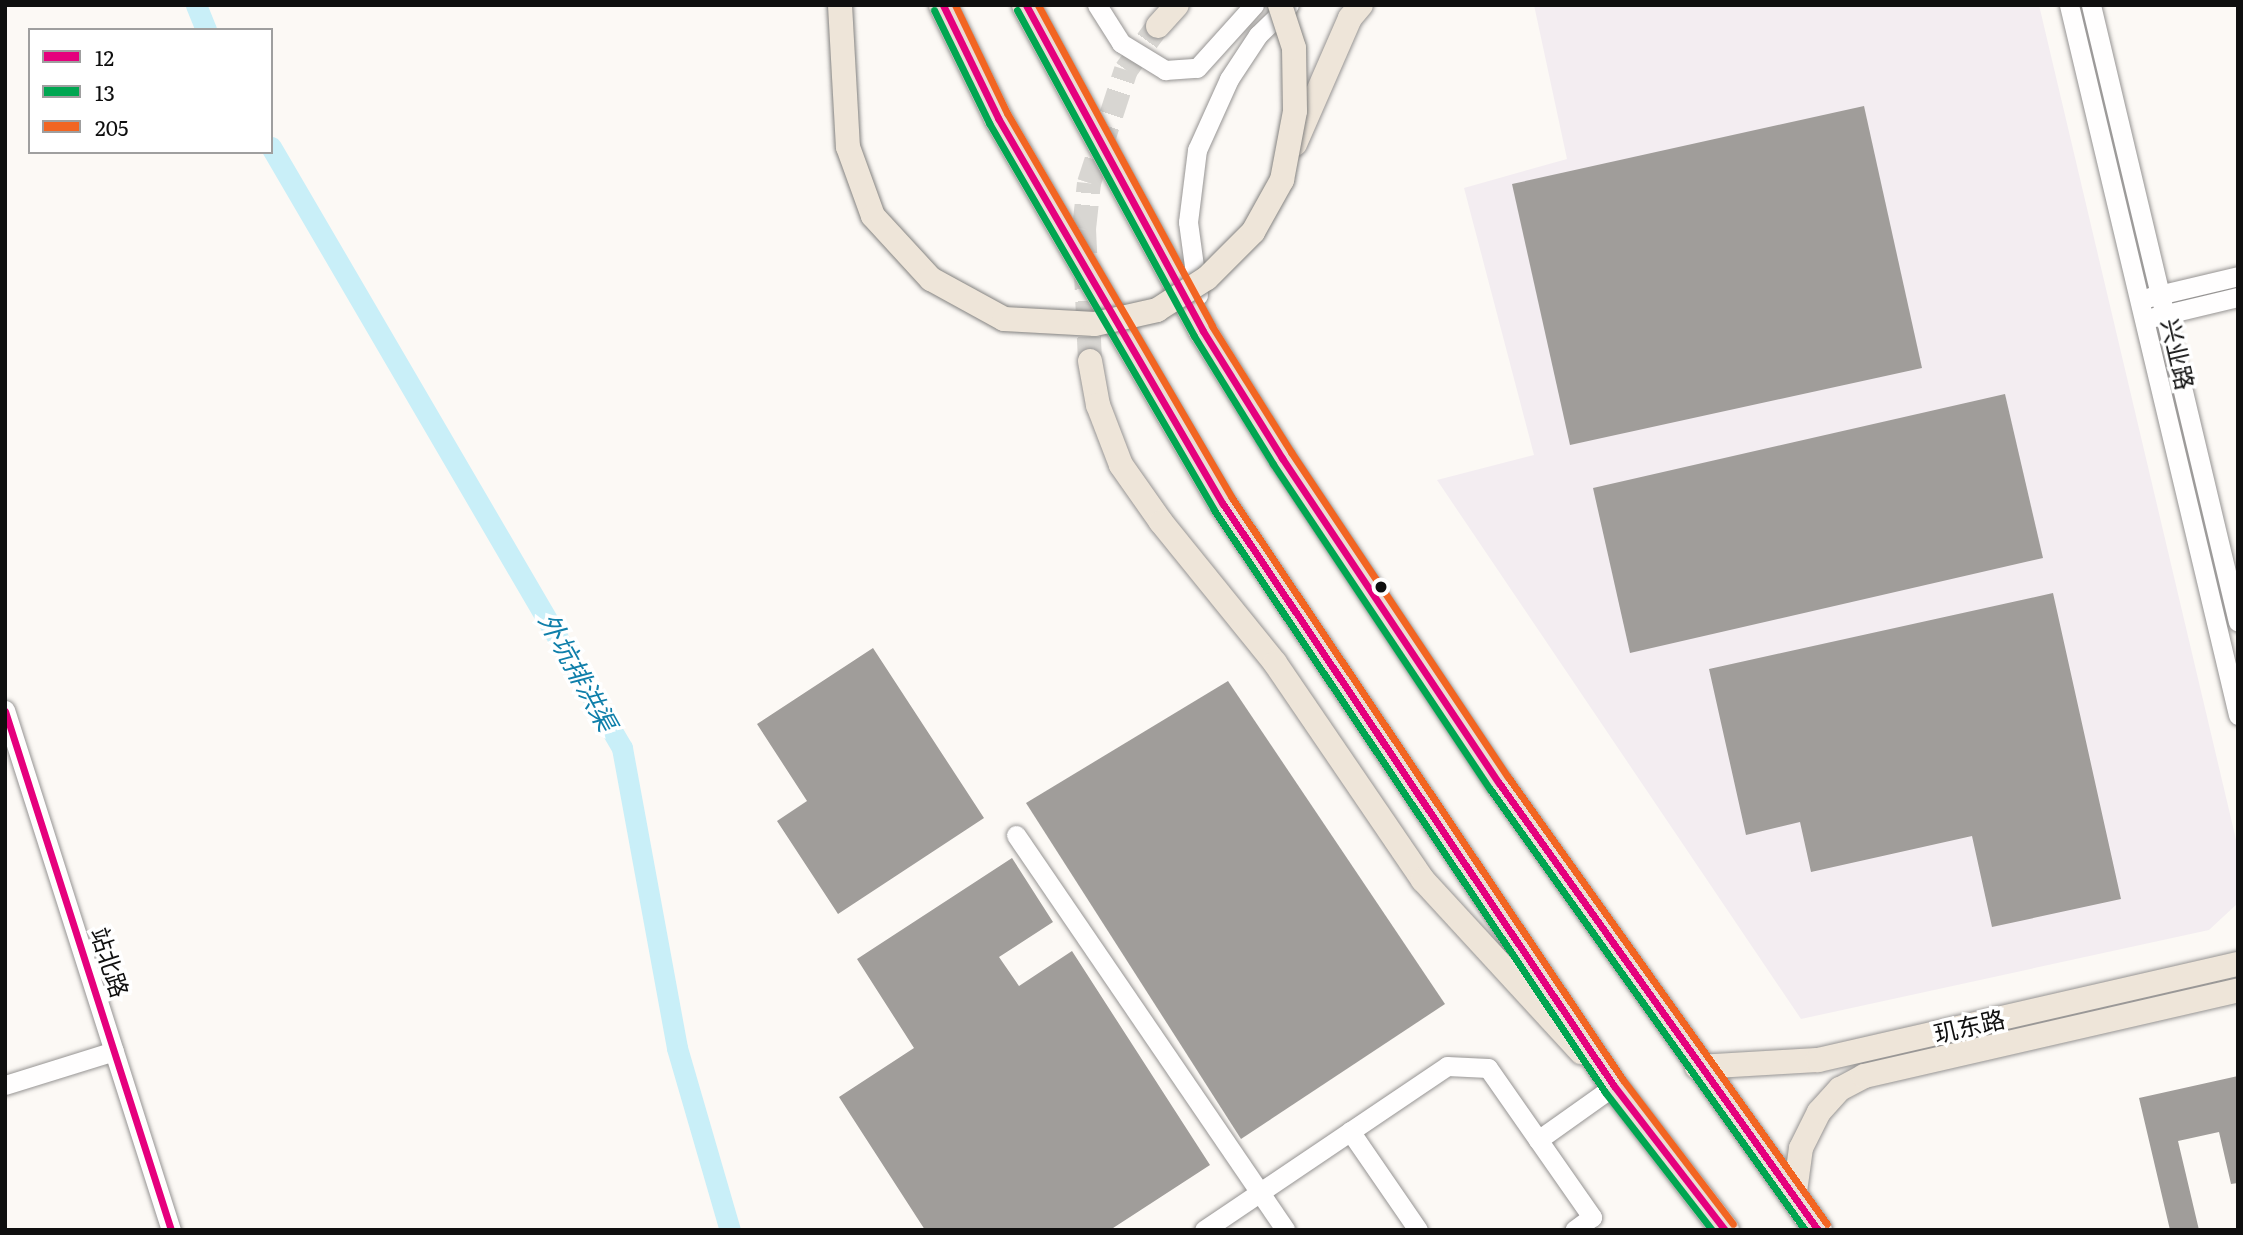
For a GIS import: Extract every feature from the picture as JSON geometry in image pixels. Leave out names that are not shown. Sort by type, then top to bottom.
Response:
[{"type":"highway","points":[[943,5],[1005,130],[1223,504],[1614,1086],[1725,1230]]},
{"type":"highway","points":[[1026,5],[1203,331],[1499,783],[1697,1067],[1818,1230]]},
{"type":"main road","points":[[840,5],[848,147],[873,216],[931,279],[1004,319],[1095,324],[1157,310],[1207,278],[1253,232],[1282,180],[1305,116],[1361,5]]},
{"type":"main road","points":[[1158,26],[1177,5]]},
{"type":"main road","points":[[1280,5],[1294,48],[1294,85],[1282,180]]},
{"type":"main road","points":[[1090,361],[1098,405],[1121,465],[1161,522],[1275,663],[1423,880],[1481,948],[1614,1086]]},
{"type":"main road","name":"玑东路","points":[[1697,1067],[1818,1060],[2238,964]]},
{"type":"main road","name":"玑东路","points":[[1794,1199],[1801,1148],[1819,1112],[1840,1089],[1864,1076],[2238,990]]},
{"type":"street","points":[[1097,5],[1121,43],[1165,70],[1197,68],[1254,5]]},
{"type":"street","points":[[1203,331],[1188,222],[1197,150],[1229,79],[1258,35],[1289,5]]},
{"type":"street","name":"兴业路","points":[[2069,5],[2146,319],[2238,715]]},
{"type":"street","name":"兴业路","points":[[2091,5],[2167,314],[2238,622]]},
{"type":"street","points":[[2141,299],[2238,276]]},
{"type":"street","points":[[2146,319],[2238,297]]},
{"type":"street","name":"站北路","points":[[5,710],[171,1230]]},
{"type":"street","points":[[1016,835],[1286,1230]]},
{"type":"street","points":[[5,1085],[114,1051]]},
{"type":"street","points":[[1203,1230],[1447,1066],[1488,1068],[1592,1217],[1574,1230]]},
{"type":"street","points":[[1538,1140],[1614,1086]]},
{"type":"street","points":[[1350,1131],[1418,1230]]},
{"type":"shaded area","points":[[1534,5],[2039,5],[2238,848],[2238,903],[2209,930],[1801,1019],[1437,480],[1534,455],[1464,188],[1567,159]]},
{"type":"building","points":[[1864,106],[1922,368],[1570,445],[1512,184]]},
{"type":"building","points":[[2005,394],[2043,558],[1630,653],[1593,488]]},
{"type":"building","points":[[2053,593],[2121,899],[1992,927],[1972,836],[1811,872],[1800,822],[1746,835],[1709,669]]},
{"type":"building","points":[[873,648],[984,818],[838,914],[777,821],[807,801],[757,724]]},
{"type":"building","points":[[1228,681],[1445,1004],[1241,1139],[1026,803]]},
{"type":"building","points":[[1012,858],[1053,922],[999,957],[1019,986],[1072,951],[1210,1165],[1110,1230],[925,1230],[839,1097],[914,1048],[857,959]]},
{"type":"building","points":[[2238,1076],[2238,1183],[2231,1184],[2219,1132],[2178,1141],[2199,1230],[2170,1230],[2139,1098]]},
{"type":"waterway","points":[[196,5],[205,28]]},
{"type":"waterway","name":"外坑排洪渠","points":[[273,150],[622,748],[677,1048],[730,1230]]},
{"type":"tunnel","points":[[1090,361],[1084,229],[1089,183],[1126,70],[1158,26]]},
{"type":"transit line","name":"12","points":[[943,5],[998,118],[1223,504],[1614,1086],[1725,1230]]},
{"type":"transit line","name":"205","points":[[955,5],[1007,113],[1232,498],[1623,1080],[1733,1224]]},
{"type":"transit line","name":"12","points":[[1026,5],[1203,331],[1282,458],[1499,783],[1818,1230]]},
{"type":"transit line","name":"205","points":[[1038,5],[1212,326],[1291,452],[1508,777],[1827,1224]]},
{"type":"transit line","name":"13","points":[[934,10],[989,123],[1214,510],[1605,1092],[1712,1230]]},
{"type":"transit line","name":"13","points":[[1017,10],[1194,336],[1273,464],[1490,789],[1805,1230]]},
{"type":"transit line","name":"12","points":[[5,711],[171,1230]]}]
